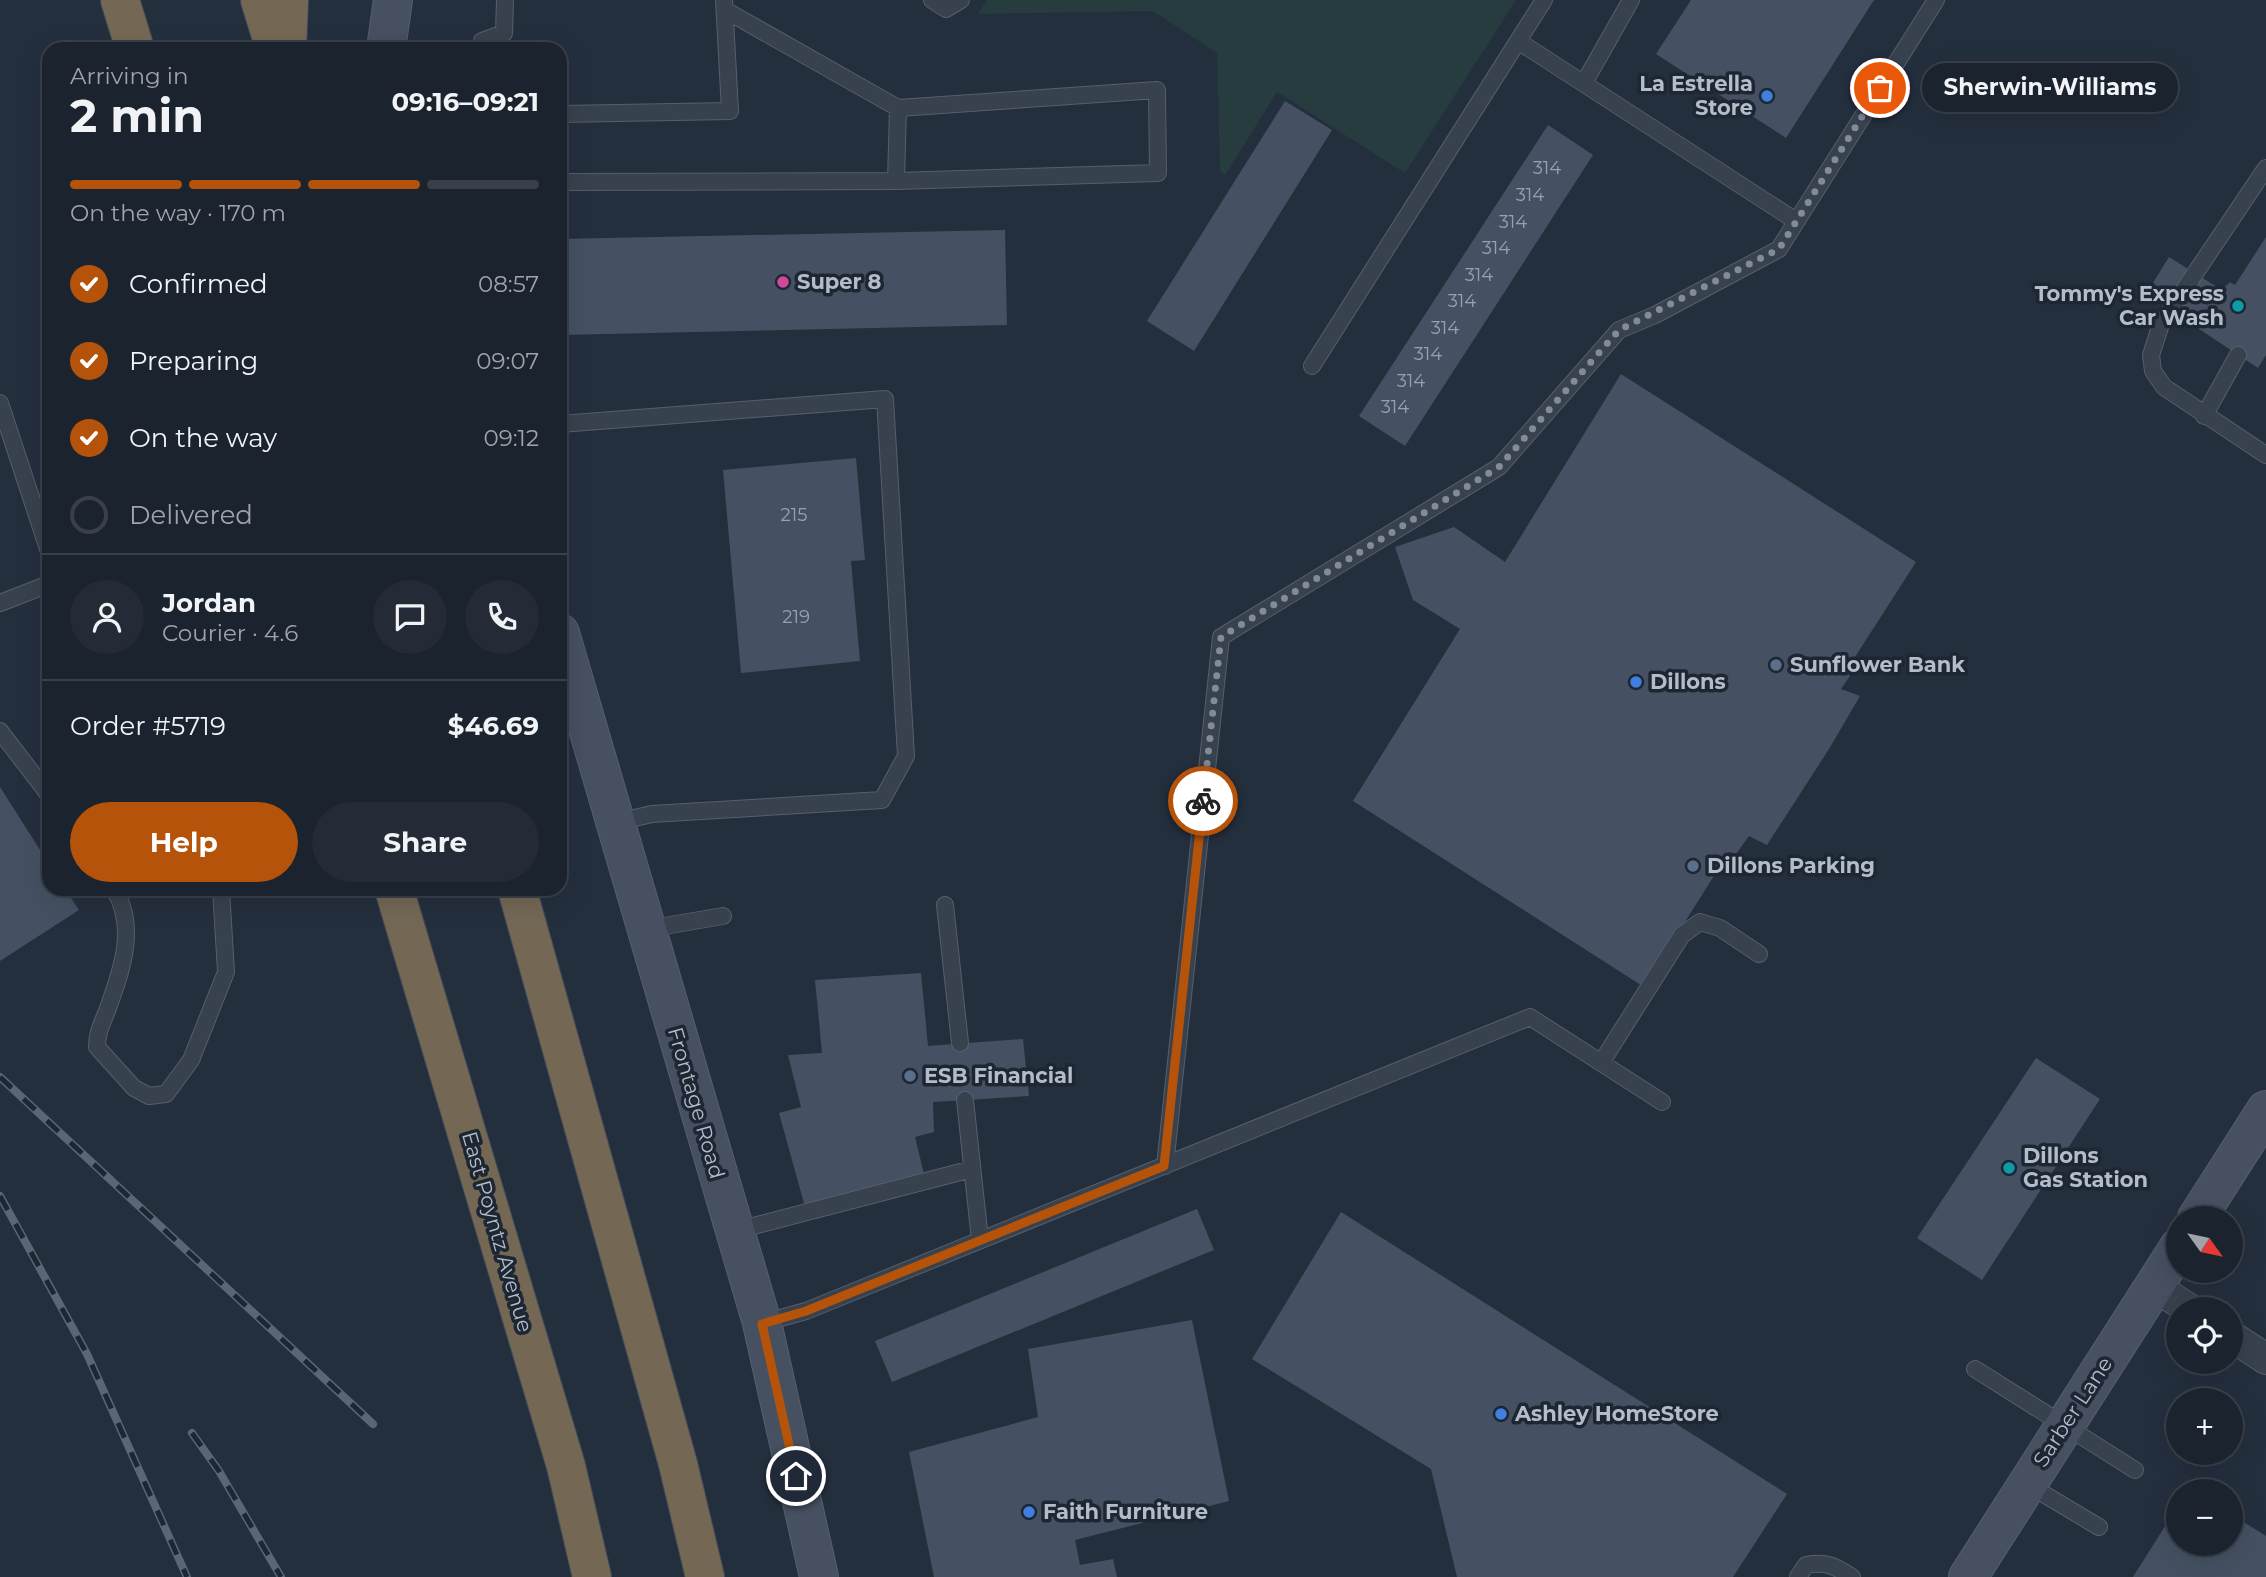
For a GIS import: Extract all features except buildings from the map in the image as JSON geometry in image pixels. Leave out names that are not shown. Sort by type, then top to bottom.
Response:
[{"type":"highway","points":[[120,0],[133,42]]},
{"type":"highway","points":[[260,0],[273,42]]},
{"type":"highway","points":[[287,42],[289,0]]},
{"type":"highway","name":"East Poyntz Avenue","points":[[396,896],[566,1466],[592,1577]]},
{"type":"highway","points":[[519,896],[678,1464],[705,1577]]},
{"type":"street","points":[[387,42],[393,0]]},
{"type":"street","name":"Frontage Road","points":[[567,656],[762,1324],[819,1577]]},
{"type":"street","points":[[2205,1206],[2266,1110]]},
{"type":"street","name":"Sarber Lane","points":[[1968,1577],[2166,1267]]},
{"type":"street","points":[[2154,1286],[2171,1297]]},
{"type":"street","points":[[2243,1344],[2266,1359]]},
{"type":"lane","points":[[482,42],[505,41],[505,0]]},
{"type":"lane","points":[[932,0],[947,9],[961,0]]},
{"type":"lane","points":[[1312,366],[1544,0]]},
{"type":"lane","points":[[1584,83],[1631,0]]},
{"type":"lane","points":[[1164,1166],[1221,637],[1499,467],[1619,330],[1779,249],[1936,0]]},
{"type":"lane","points":[[567,182],[895,181],[1158,173],[1157,90],[898,108],[725,5]]},
{"type":"lane","points":[[567,114],[730,111],[725,5]]},
{"type":"lane","points":[[1518,41],[1796,220]]},
{"type":"lane","points":[[895,181],[898,108]]},
{"type":"lane","points":[[2266,167],[2161,324],[2151,355],[2152,371],[2164,387],[2266,455]]},
{"type":"lane","points":[[2204,416],[2238,355]]},
{"type":"lane","points":[[567,423],[886,399],[906,756],[882,800],[652,814],[617,822]]},
{"type":"lane","points":[[0,403],[42,531]]},
{"type":"lane","points":[[0,603],[42,587]]},
{"type":"lane","points":[[0,732],[42,786]]},
{"type":"lane","points":[[116,896],[128,932],[125,957],[97,1031],[97,1047],[134,1088],[149,1096],[166,1094],[191,1060],[226,972],[221,896]]},
{"type":"lane","points":[[945,905],[960,1043]]},
{"type":"lane","points":[[645,930],[723,916]]},
{"type":"lane","points":[[1601,1063],[1682,936],[1700,922],[1720,928],[1759,954]]},
{"type":"lane","points":[[762,1324],[806,1311],[1530,1017],[1662,1102]]},
{"type":"lane","points":[[965,1100],[980,1240]]},
{"type":"lane","points":[[734,1231],[972,1169]]},
{"type":"lane","points":[[1975,1369],[2135,1470]]},
{"type":"lane","points":[[2027,1484],[2099,1527]]},
{"type":"lane","points":[[1798,1577],[1805,1565],[1820,1562],[1831,1564],[1852,1577]]},
{"type":"green space","points":[[987,0],[1516,0],[1405,173],[1277,92],[1225,175],[1220,171],[1217,53],[1153,11],[978,14]]},
{"type":"railway","points":[[0,1077],[373,1424]]},
{"type":"railway","points":[[0,1196],[87,1354],[187,1577]]},
{"type":"railway","points":[[192,1433],[219,1471],[281,1577]]},
{"type":"way so far","points":[[1203,801],[1221,637],[1499,467],[1619,330],[1779,249],[1880,88]]},
{"type":"place","name":"Sherwin-Williams","points":[[1880,88]]},
{"type":"place","name":"La Estrella Store","points":[[1767,96]]},
{"type":"place","name":"Super 8","points":[[783,282]]},
{"type":"place","name":"Tommy's Express Car Wash","points":[[2238,306]]},
{"type":"place","name":"Sunflower Bank","points":[[1776,665]]},
{"type":"place","name":"Dillons","points":[[1636,682]]},
{"type":"place","name":"Dillons Parking","points":[[1693,866]]},
{"type":"place","name":"ESB Financial","points":[[910,1076]]},
{"type":"place","name":"Dillons Gas Station","points":[[2009,1168]]},
{"type":"place","name":"Ashley HomeStore","points":[[1501,1414]]},
{"type":"place","name":"Faith Furniture","points":[[1029,1512]]},
{"type":"route","points":[[796,1476],[762,1324],[806,1311],[1164,1166],[1203,801]]}]
